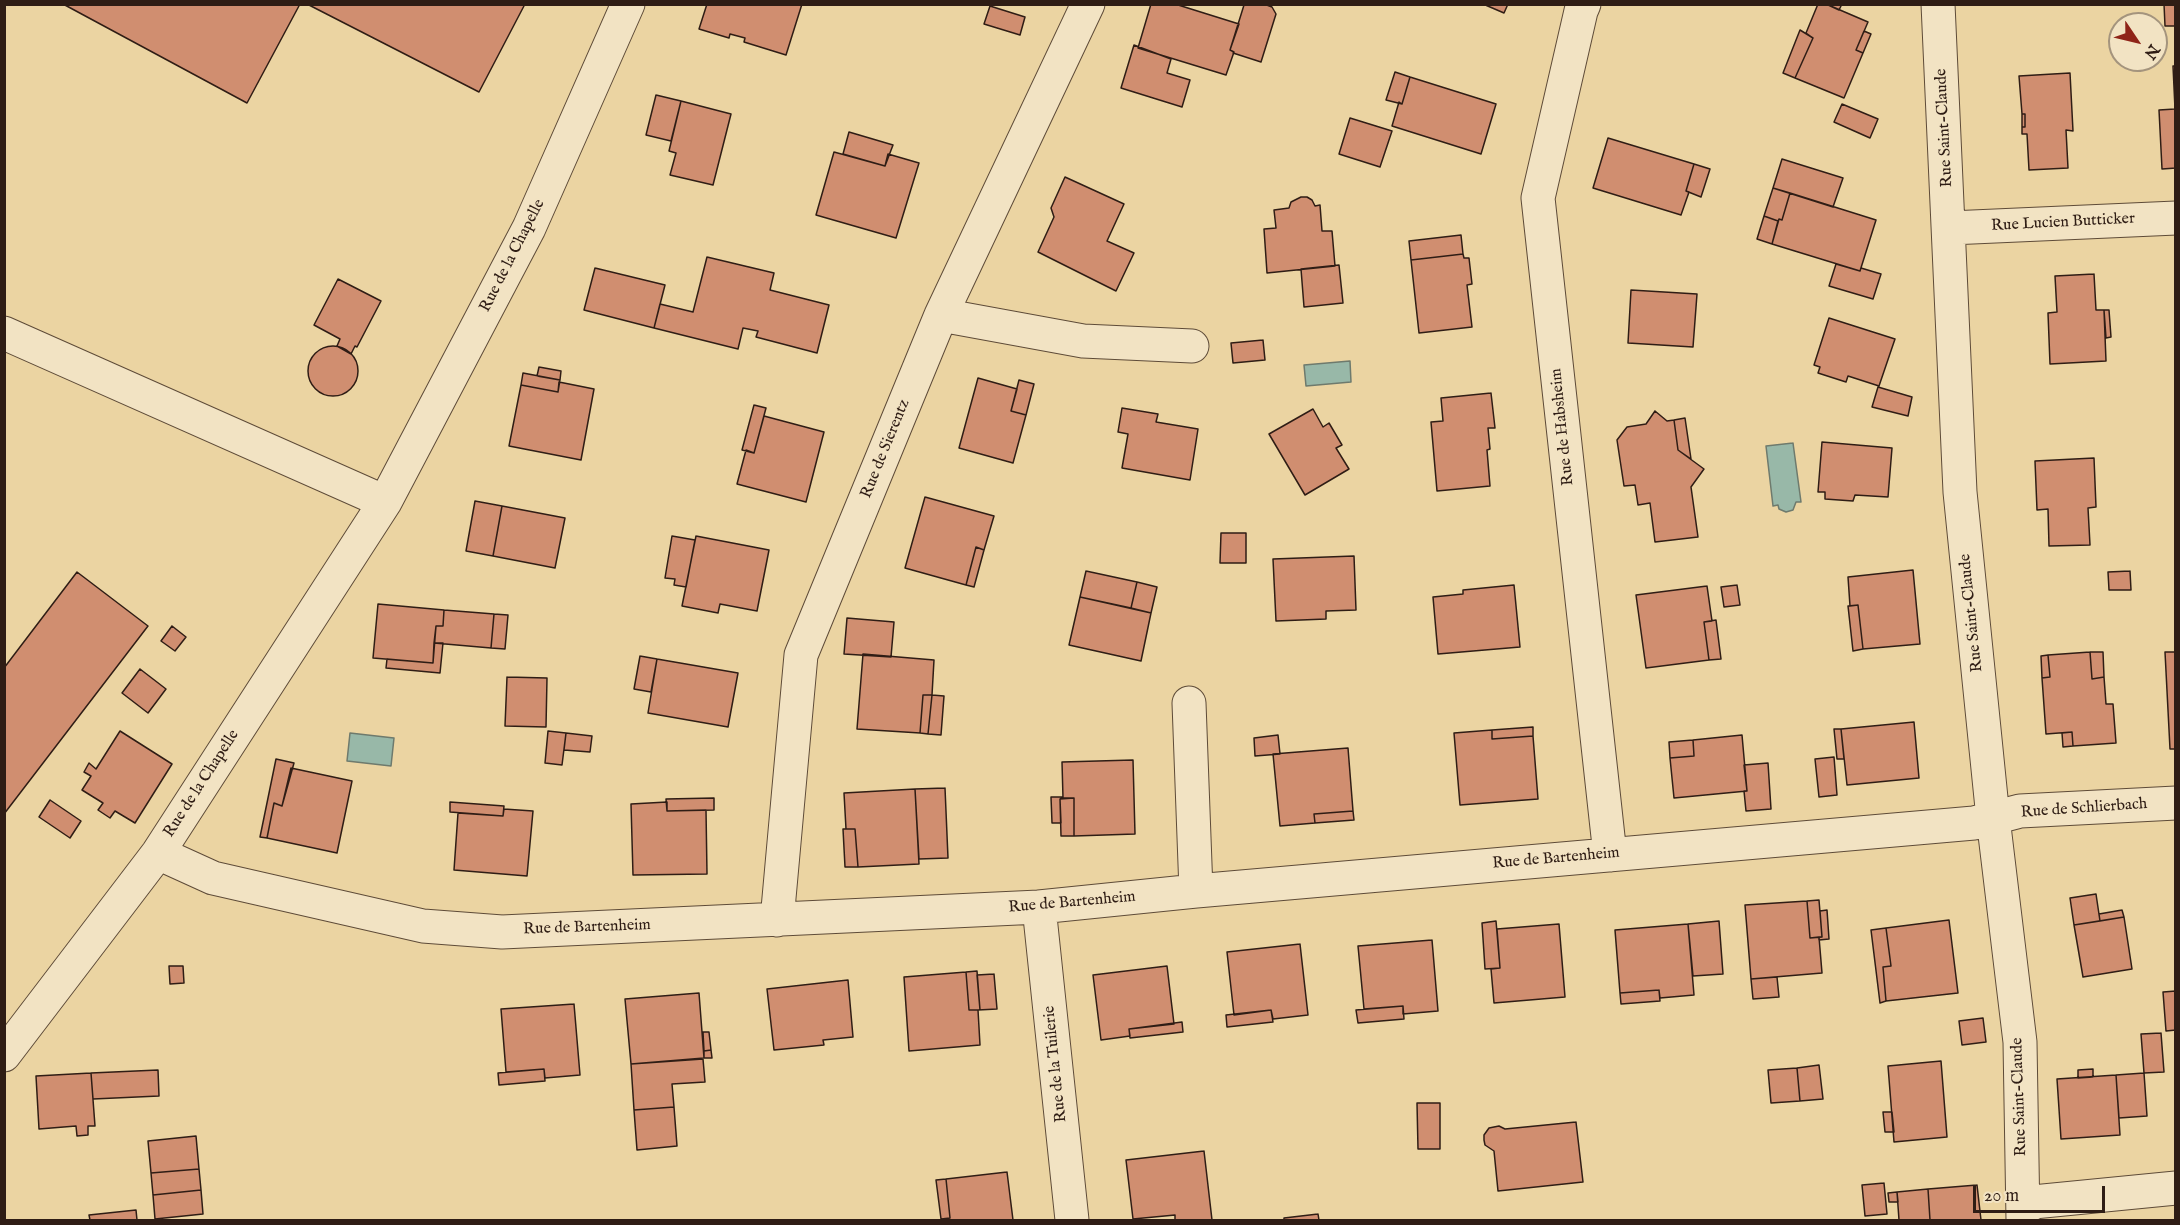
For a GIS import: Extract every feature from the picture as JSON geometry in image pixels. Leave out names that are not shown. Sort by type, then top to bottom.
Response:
[{"type":"street","name":"Rue de la Chapelle","points":[[4,1055],[158,853],[385,502],[529,228],[628,4]]},
{"type":"street","name":"Rue de Sierentz","points":[[777,920],[801,655],[941,315],[1088,4]]},
{"type":"street","name":"Rue de Habsheim","points":[[1584,4],[1538,198],[1610,855]]},
{"type":"street","name":"Rue Saint-Claude","points":[[1938,4],[1950,228],[1960,492],[2020,1042],[2023,1212]]},
{"type":"street","name":"Rue Lucien Butticker","points":[[1950,228],[2175,218]]},
{"type":"street","points":[[941,315],[1083,341],[1192,346]]},
{"type":"street","points":[[4,333],[385,502]]},
{"type":"street","points":[[1189,703],[1196,891]]},
{"type":"street","name":"Rue de Schlierbach","points":[[1994,818],[2020,811],[2175,803]]},
{"type":"street","name":"Rue de Bartenheim","points":[[158,853],[213,878],[423,926],[502,932],[1039,907],[1196,891],[1974,823],[1994,818]]},
{"type":"street","name":"Rue de la Tuilerie","points":[[1039,907],[1072,1221]]},
{"type":"street","points":[[2023,1212],[2175,1188]]},
{"type":"shaded area","points":[[1350,361],[1351,382],[1306,386],[1304,365]]},
{"type":"shaded area","points":[[1793,443],[1801,502],[1796,502],[1793,510],[1786,512],[1779,509],[1778,505],[1773,506],[1766,446]]},
{"type":"shaded area","points":[[350,733],[394,738],[391,766],[347,761]]},
{"type":"building","points":[[63,4],[300,4],[247,103]]},
{"type":"building","points":[[307,4],[525,4],[479,92]]},
{"type":"building","points":[[707,4],[802,4],[786,55],[744,42],[745,38],[730,34],[729,38],[699,29]]},
{"type":"building","points":[[1151,4],[1175,4],[1239,24],[1230,50],[1234,52],[1226,75],[1138,48]]},
{"type":"building","points":[[1264,4],[1272,7],[1276,14],[1261,62],[1230,50],[1244,5]]},
{"type":"building","points":[[1483,4],[1508,4],[1504,13]]},
{"type":"building","points":[[1818,4],[1826,4],[1868,22],[1856,50],[1863,53],[1844,98],[1795,78],[1813,38],[1806,33]]},
{"type":"building","points":[[1826,4],[1842,4],[1839,10]]},
{"type":"building","points":[[2164,4],[2176,4],[2176,26],[2168,26],[2168,12],[2164,12]]},
{"type":"building","points":[[990,6],[1025,17],[1020,35],[984,24]]},
{"type":"building","points":[[1800,30],[1813,38],[1795,78],[1783,73]]},
{"type":"building","points":[[1864,31],[1871,34],[1863,53],[1856,50]]},
{"type":"building","points":[[1134,45],[1171,59],[1167,73],[1190,80],[1182,107],[1121,88]]},
{"type":"building","points":[[2173,66],[2176,66],[2176,168],[2162,169],[2159,110],[2175,109]]},
{"type":"building","points":[[1395,72],[1410,77],[1402,104],[1386,100]]},
{"type":"building","points":[[2070,73],[2073,131],[2066,130],[2068,168],[2029,170],[2027,134],[2022,134],[2022,127],[2025,127],[2025,114],[2022,114],[2019,76]]},
{"type":"building","points":[[1410,77],[1496,104],[1481,154],[1392,126],[1399,102],[1402,104]]},
{"type":"building","points":[[656,95],[681,101],[671,141],[646,135]]},
{"type":"building","points":[[681,101],[731,114],[713,185],[670,175],[676,153],[669,151]]},
{"type":"building","points":[[1842,104],[1878,119],[1870,138],[1834,122]]},
{"type":"building","points":[[2022,114],[2025,114],[2025,127],[2022,127]]},
{"type":"building","points":[[1350,118],[1392,131],[1380,167],[1339,154]]},
{"type":"building","points":[[849,132],[893,145],[885,166],[843,154]]},
{"type":"building","points":[[1608,138],[1694,164],[1686,191],[1689,192],[1681,215],[1593,188]]},
{"type":"building","points":[[834,152],[885,166],[888,154],[919,163],[896,238],[816,215]]},
{"type":"building","points":[[1782,159],[1843,178],[1833,207],[1773,188]]},
{"type":"building","points":[[1694,164],[1710,169],[1701,197],[1686,191]]},
{"type":"building","points":[[1065,177],[1124,204],[1107,241],[1134,253],[1116,291],[1038,252],[1054,217],[1051,208]]},
{"type":"building","points":[[1773,188],[1790,193],[1782,220],[1778,221],[1764,216]]},
{"type":"building","points":[[1790,193],[1876,220],[1860,271],[1772,244]]},
{"type":"building","points":[[1301,197],[1312,200],[1315,206],[1320,205],[1322,231],[1332,231],[1335,266],[1267,273],[1264,229],[1276,228],[1274,210],[1289,208],[1291,202]]},
{"type":"building","points":[[1764,216],[1778,221],[1772,244],[1757,239]]},
{"type":"building","points":[[1461,235],[1463,254],[1411,260],[1409,241]]},
{"type":"building","points":[[1463,254],[1464,258],[1469,258],[1472,284],[1467,285],[1472,327],[1419,333],[1411,260]]},
{"type":"building","points":[[707,257],[774,273],[770,290],[829,305],[817,353],[756,337],[758,331],[743,328],[738,349],[654,328],[660,304],[693,312]]},
{"type":"building","points":[[1836,264],[1881,274],[1873,299],[1829,286]]},
{"type":"building","points":[[1339,265],[1343,303],[1304,307],[1301,269]]},
{"type":"building","points":[[595,268],[665,285],[654,328],[584,310]]},
{"type":"building","points":[[2094,274],[2096,310],[2104,310],[2106,361],[2050,364],[2048,313],[2057,312],[2055,276]]},
{"type":"building","points":[[338,279],[381,301],[351,354],[337,346],[340,339],[314,325]]},
{"type":"building","points":[[1631,290],[1697,294],[1693,347],[1628,343]]},
{"type":"building","points":[[2104,310],[2109,310],[2111,337],[2106,338]]},
{"type":"building","points":[[1829,318],[1895,339],[1879,386],[1848,376],[1846,382],[1818,373],[1820,367],[1814,365]]},
{"type":"building","points":[[1263,340],[1265,360],[1233,363],[1231,343]]},
{"type":"building","points":[[333,346],[351,353],[358,371],[351,389],[333,396],[315,389],[308,371],[315,353]]},
{"type":"building","points":[[539,367],[561,371],[560,380],[537,376]]},
{"type":"building","points":[[523,373],[560,380],[558,392],[521,385]]},
{"type":"building","points":[[978,378],[1017,389],[1011,411],[1026,415],[1013,463],[959,448]]},
{"type":"building","points":[[1019,380],[1034,384],[1026,415],[1011,411]]},
{"type":"building","points":[[559,382],[594,389],[581,460],[509,446],[521,385],[558,392]]},
{"type":"building","points":[[1878,387],[1912,397],[1908,416],[1872,407]]},
{"type":"building","points":[[1491,393],[1495,428],[1488,428],[1490,486],[1437,491],[1431,422],[1443,421],[1441,398]]},
{"type":"building","points":[[754,405],[766,408],[754,453],[742,450]]},
{"type":"building","points":[[1122,408],[1158,414],[1156,422],[1198,429],[1190,480],[1122,468],[1128,434],[1118,432]]},
{"type":"building","points":[[1313,409],[1323,427],[1329,423],[1342,445],[1336,448],[1349,469],[1305,495],[1269,434]]},
{"type":"building","points":[[1655,411],[1667,421],[1674,420],[1678,450],[1704,469],[1691,487],[1698,537],[1655,542],[1650,503],[1638,505],[1635,485],[1624,486],[1617,440],[1627,427],[1646,424]]},
{"type":"building","points":[[764,416],[824,432],[806,502],[737,484],[746,450],[754,453]]},
{"type":"building","points":[[1685,418],[1691,459],[1678,450],[1674,420]]},
{"type":"building","points":[[1822,442],[1892,448],[1888,497],[1855,495],[1853,501],[1825,499],[1825,492],[1818,492]]},
{"type":"building","points":[[2094,458],[2096,507],[2088,508],[2090,545],[2049,546],[2048,509],[2037,510],[2035,461]]},
{"type":"building","points":[[925,497],[994,516],[984,550],[976,547],[966,585],[905,568]]},
{"type":"building","points":[[475,501],[502,506],[493,556],[466,551]]},
{"type":"building","points":[[502,506],[565,518],[555,568],[493,556]]},
{"type":"building","points":[[1221,533],[1246,533],[1246,563],[1220,563]]},
{"type":"building","points":[[672,536],[695,540],[686,587],[674,585],[675,579],[665,578]]},
{"type":"building","points":[[696,536],[769,550],[757,611],[720,604],[718,613],[682,606]]},
{"type":"building","points":[[976,547],[984,550],[974,587],[966,585]]},
{"type":"building","points":[[1354,556],[1356,610],[1326,611],[1326,619],[1276,621],[1273,559]]},
{"type":"building","points":[[1913,570],[1920,644],[1863,649],[1858,605],[1850,606],[1848,577]]},
{"type":"building","points":[[1086,571],[1137,582],[1131,608],[1080,597]]},
{"type":"building","points":[[2130,571],[2131,590],[2109,590],[2108,572]]},
{"type":"building","points":[[77,572],[148,626],[4,814],[4,668]]},
{"type":"building","points":[[1137,582],[1157,587],[1151,613],[1131,608]]},
{"type":"building","points":[[1514,585],[1520,647],[1438,654],[1433,597],[1463,594],[1463,590]]},
{"type":"building","points":[[1737,585],[1740,605],[1724,607],[1721,587]]},
{"type":"building","points":[[1707,586],[1712,621],[1704,622],[1709,660],[1646,668],[1636,595]]},
{"type":"building","points":[[1080,597],[1151,613],[1141,661],[1069,645]]},
{"type":"building","points":[[378,604],[444,610],[443,626],[436,626],[433,663],[373,658]]},
{"type":"building","points":[[1858,605],[1863,649],[1853,651],[1848,606]]},
{"type":"building","points":[[444,610],[494,614],[491,648],[434,643],[436,626],[443,626]]},
{"type":"building","points":[[494,614],[508,615],[505,649],[491,648]]},
{"type":"building","points":[[847,618],[894,622],[891,657],[844,654]]},
{"type":"building","points":[[1716,620],[1721,659],[1709,660],[1704,622]]},
{"type":"building","points":[[172,626],[186,637],[175,651],[161,641]]},
{"type":"building","points":[[434,643],[443,643],[440,673],[386,668],[387,659],[433,663]]},
{"type":"building","points":[[2090,652],[2092,679],[2104,677],[2106,704],[2113,704],[2116,743],[2073,746],[2072,732],[2046,734],[2042,678],[2050,677],[2048,655]]},
{"type":"building","points":[[2090,652],[2103,652],[2104,677],[2092,679]]},
{"type":"building","points":[[2165,652],[2176,652],[2176,749],[2170,749]]},
{"type":"building","points":[[863,654],[934,660],[932,695],[923,695],[920,733],[857,729]]},
{"type":"building","points":[[2048,655],[2050,677],[2042,678],[2041,656]]},
{"type":"building","points":[[640,656],[657,659],[651,692],[634,689]]},
{"type":"building","points":[[657,659],[738,673],[728,727],[648,713]]},
{"type":"building","points":[[140,669],[166,689],[148,713],[122,693]]},
{"type":"building","points":[[507,677],[547,678],[546,727],[505,726]]},
{"type":"building","points":[[923,695],[932,695],[928,734],[920,733]]},
{"type":"building","points":[[932,695],[944,696],[941,735],[928,734]]},
{"type":"building","points":[[1914,722],[1919,778],[1847,785],[1841,729]]},
{"type":"building","points":[[1533,727],[1533,736],[1492,739],[1492,730]]},
{"type":"building","points":[[1834,729],[1841,729],[1844,759],[1837,759]]},
{"type":"building","points":[[1492,730],[1492,739],[1533,736],[1538,799],[1460,805],[1454,733]]},
{"type":"building","points":[[120,731],[172,764],[135,823],[115,811],[110,818],[98,810],[103,803],[82,790],[91,776],[84,772],[89,763],[96,769]]},
{"type":"building","points":[[548,731],[566,733],[562,765],[545,763]]},
{"type":"building","points":[[2072,732],[2073,746],[2063,747],[2062,733]]},
{"type":"building","points":[[566,733],[592,736],[590,752],[564,750]]},
{"type":"building","points":[[1278,735],[1280,754],[1255,756],[1254,738]]},
{"type":"building","points":[[1742,735],[1747,791],[1674,798],[1670,758],[1694,756],[1693,740]]},
{"type":"building","points":[[1693,740],[1694,756],[1670,758],[1669,742]]},
{"type":"building","points":[[1348,748],[1353,811],[1314,814],[1315,823],[1280,826],[1273,754]]},
{"type":"building","points":[[1834,757],[1837,795],[1819,797],[1815,759]]},
{"type":"building","points":[[276,759],[294,763],[282,806],[274,803],[267,838],[260,837]]},
{"type":"building","points":[[1133,760],[1135,834],[1074,836],[1074,798],[1063,798],[1062,762]]},
{"type":"building","points":[[1768,763],[1771,809],[1746,811],[1744,791],[1747,791],[1744,765]]},
{"type":"building","points":[[291,768],[352,781],[337,853],[267,838],[274,803],[282,806]]},
{"type":"building","points":[[945,788],[948,858],[919,859],[915,789]]},
{"type":"building","points":[[915,789],[919,864],[858,867],[855,829],[846,829],[844,793]]},
{"type":"building","points":[[1051,797],[1063,797],[1060,799],[1061,823],[1052,823]]},
{"type":"building","points":[[714,798],[714,810],[667,811],[666,799]]},
{"type":"building","points":[[1074,798],[1074,836],[1061,836],[1060,799]]},
{"type":"building","points":[[50,800],[81,821],[70,838],[39,817]]},
{"type":"building","points":[[450,802],[504,806],[503,816],[450,812]]},
{"type":"building","points":[[667,802],[667,811],[706,810],[707,874],[633,875],[631,804]]},
{"type":"building","points":[[504,809],[533,811],[527,876],[454,870],[458,813],[503,816]]},
{"type":"building","points":[[1353,811],[1354,820],[1315,823],[1314,814]]},
{"type":"building","points":[[843,829],[855,829],[858,867],[845,867]]},
{"type":"building","points":[[2096,894],[2100,921],[2074,925],[2070,898]]},
{"type":"building","points":[[1819,900],[1822,937],[1810,938],[1807,901]]},
{"type":"building","points":[[1807,901],[1810,938],[1819,937],[1822,973],[1751,979],[1745,905]]},
{"type":"building","points":[[1827,910],[1829,939],[1819,940],[1819,937],[1822,937],[1820,911]]},
{"type":"building","points":[[2122,910],[2124,917],[2100,921],[2099,914]]},
{"type":"building","points":[[2124,917],[2132,969],[2083,977],[2074,925]]},
{"type":"building","points":[[1949,920],[1958,993],[1886,1001],[1883,967],[1891,966],[1886,928]]},
{"type":"building","points":[[1496,921],[1500,968],[1485,969],[1482,923]]},
{"type":"building","points":[[1719,921],[1723,974],[1693,976],[1688,924]]},
{"type":"building","points":[[1559,924],[1565,997],[1494,1003],[1491,969],[1500,968],[1497,929]]},
{"type":"building","points":[[1688,924],[1694,995],[1660,998],[1659,990],[1620,993],[1615,930]]},
{"type":"building","points":[[1886,928],[1891,966],[1883,967],[1886,1001],[1880,1003],[1871,930]]},
{"type":"building","points":[[1432,940],[1438,1011],[1403,1014],[1403,1006],[1364,1009],[1358,946]]},
{"type":"building","points":[[1300,944],[1308,1015],[1273,1019],[1271,1010],[1234,1015],[1227,952]]},
{"type":"building","points":[[169,966],[183,966],[184,983],[170,984]]},
{"type":"building","points":[[1167,966],[1174,1024],[1129,1029],[1130,1036],[1101,1040],[1093,975]]},
{"type":"building","points":[[977,971],[980,1010],[969,1010],[966,972]]},
{"type":"building","points":[[966,972],[969,1010],[978,1010],[980,1045],[909,1051],[904,977]]},
{"type":"building","points":[[994,974],[997,1009],[980,1010],[977,975]]},
{"type":"building","points":[[1777,977],[1779,997],[1753,999],[1751,979]]},
{"type":"building","points":[[848,980],[853,1037],[823,1040],[824,1045],[774,1050],[767,989]]},
{"type":"building","points":[[1659,990],[1660,1001],[1621,1004],[1620,993]]},
{"type":"building","points":[[2176,991],[2176,1030],[2166,1031],[2163,992]]},
{"type":"building","points":[[699,993],[704,1058],[631,1064],[625,999]]},
{"type":"building","points":[[574,1004],[580,1075],[545,1078],[544,1069],[506,1072],[501,1009]]},
{"type":"building","points":[[1403,1006],[1404,1019],[1358,1023],[1356,1010]]},
{"type":"building","points":[[1271,1010],[1273,1022],[1227,1027],[1226,1015]]},
{"type":"building","points":[[1983,1018],[1986,1042],[1962,1045],[1959,1021]]},
{"type":"building","points":[[1182,1022],[1183,1032],[1130,1038],[1129,1029]]},
{"type":"building","points":[[703,1032],[709,1032],[711,1050],[704,1051]]},
{"type":"building","points":[[2161,1033],[2164,1072],[2144,1073],[2141,1034]]},
{"type":"building","points":[[711,1050],[712,1058],[704,1058],[704,1051]]},
{"type":"building","points":[[703,1059],[705,1082],[672,1084],[674,1107],[634,1110],[631,1064]]},
{"type":"building","points":[[1941,1061],[1947,1137],[1894,1142],[1888,1066]]},
{"type":"building","points":[[1819,1065],[1823,1099],[1800,1101],[1797,1068]]},
{"type":"building","points":[[1797,1068],[1800,1101],[1771,1103],[1768,1070]]},
{"type":"building","points":[[544,1069],[545,1081],[499,1085],[498,1073]]},
{"type":"building","points":[[2093,1069],[2093,1077],[2078,1078],[2078,1070]]},
{"type":"building","points":[[158,1070],[159,1096],[93,1099],[91,1073]]},
{"type":"building","points":[[91,1073],[95,1126],[88,1126],[88,1135],[77,1136],[76,1126],[39,1129],[36,1076]]},
{"type":"building","points":[[2144,1073],[2147,1116],[2119,1118],[2116,1075]]},
{"type":"building","points":[[2116,1075],[2120,1135],[2061,1139],[2057,1079]]},
{"type":"building","points":[[1417,1103],[1440,1103],[1440,1149],[1418,1149]]},
{"type":"building","points":[[674,1107],[677,1146],[637,1150],[634,1110]]},
{"type":"building","points":[[1883,1112],[1892,1112],[1894,1132],[1885,1132]]},
{"type":"building","points":[[1576,1122],[1583,1182],[1498,1191],[1494,1151],[1485,1145],[1484,1140],[1484,1135],[1489,1128],[1499,1126],[1505,1129]]},
{"type":"building","points":[[196,1136],[199,1169],[151,1173],[148,1141]]},
{"type":"building","points":[[1204,1151],[1212,1220],[1175,1220],[1175,1215],[1133,1219],[1126,1160]]},
{"type":"building","points":[[199,1169],[201,1190],[153,1195],[151,1173]]},
{"type":"building","points":[[1007,1172],[1013,1220],[941,1220],[950,1218],[946,1179]]},
{"type":"building","points":[[946,1179],[950,1218],[941,1219],[936,1180]]},
{"type":"building","points":[[1884,1183],[1887,1214],[1865,1216],[1862,1185]]},
{"type":"building","points":[[1977,1185],[1981,1220],[1930,1220],[1928,1189]]},
{"type":"building","points":[[1928,1189],[1930,1220],[1899,1220],[1897,1192]]},
{"type":"building","points":[[201,1190],[203,1214],[155,1219],[153,1195]]},
{"type":"building","points":[[1897,1192],[1898,1202],[1889,1202],[1888,1193]]},
{"type":"building","points":[[136,1210],[137,1220],[90,1220],[89,1215]]},
{"type":"building","points":[[1318,1214],[1319,1220],[1284,1220],[1284,1218]]}]
